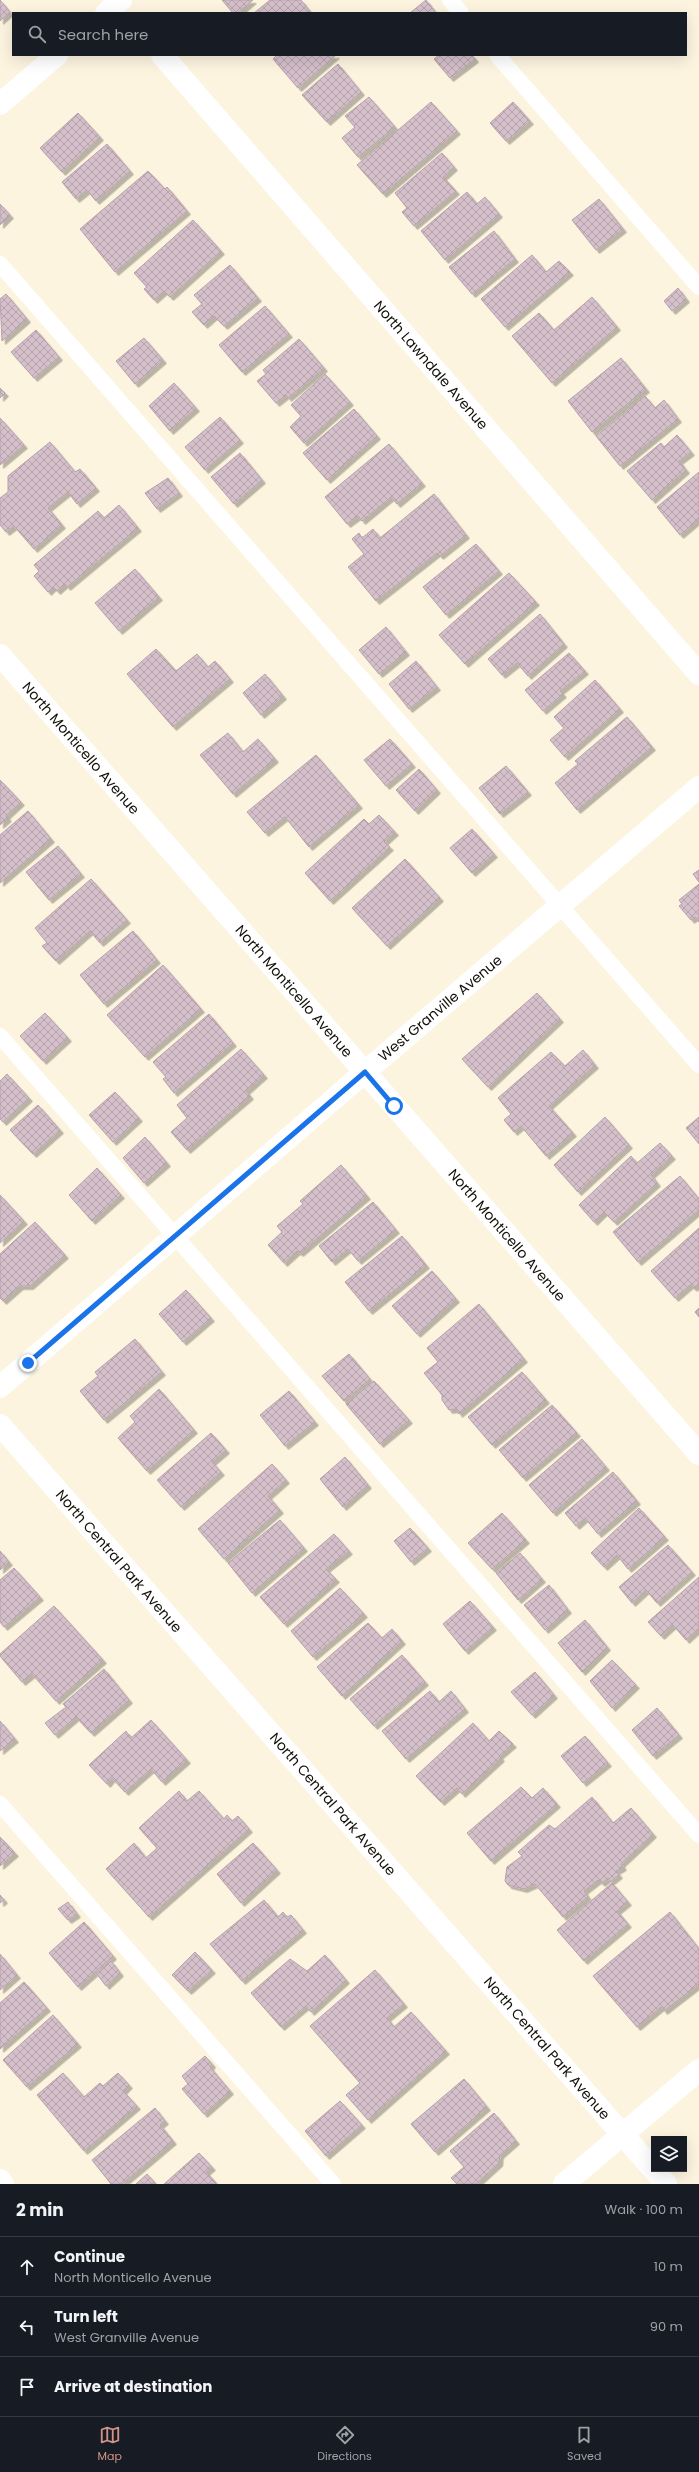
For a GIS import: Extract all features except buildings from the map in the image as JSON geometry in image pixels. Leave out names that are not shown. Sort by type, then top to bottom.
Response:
[{"type":"street","points":[[0,104],[56,56]]},
{"type":"street","name":"North Lawndale Avenue","points":[[163,56],[699,674]]},
{"type":"street","name":"North Monticello Avenue","points":[[0,655],[699,1454]]},
{"type":"street","name":"West Granville Avenue","points":[[0,1387],[365,1072],[699,787]]},
{"type":"street","name":"North Central Park Avenue","points":[[0,1425],[666,2184]]},
{"type":"street","points":[[564,2184],[699,2070]]},
{"type":"street","points":[[0,2180],[3,2184]]},
{"type":"lane","points":[[450,0],[460,12]]},
{"type":"lane","points":[[498,56],[699,287]]},
{"type":"lane","points":[[0,264],[699,1065]]},
{"type":"lane","points":[[0,1036],[699,1835]]},
{"type":"lane","points":[[0,1804],[333,2184]]},
{"type":"route","points":[[28,1363],[365,1072],[394,1106]]}]
